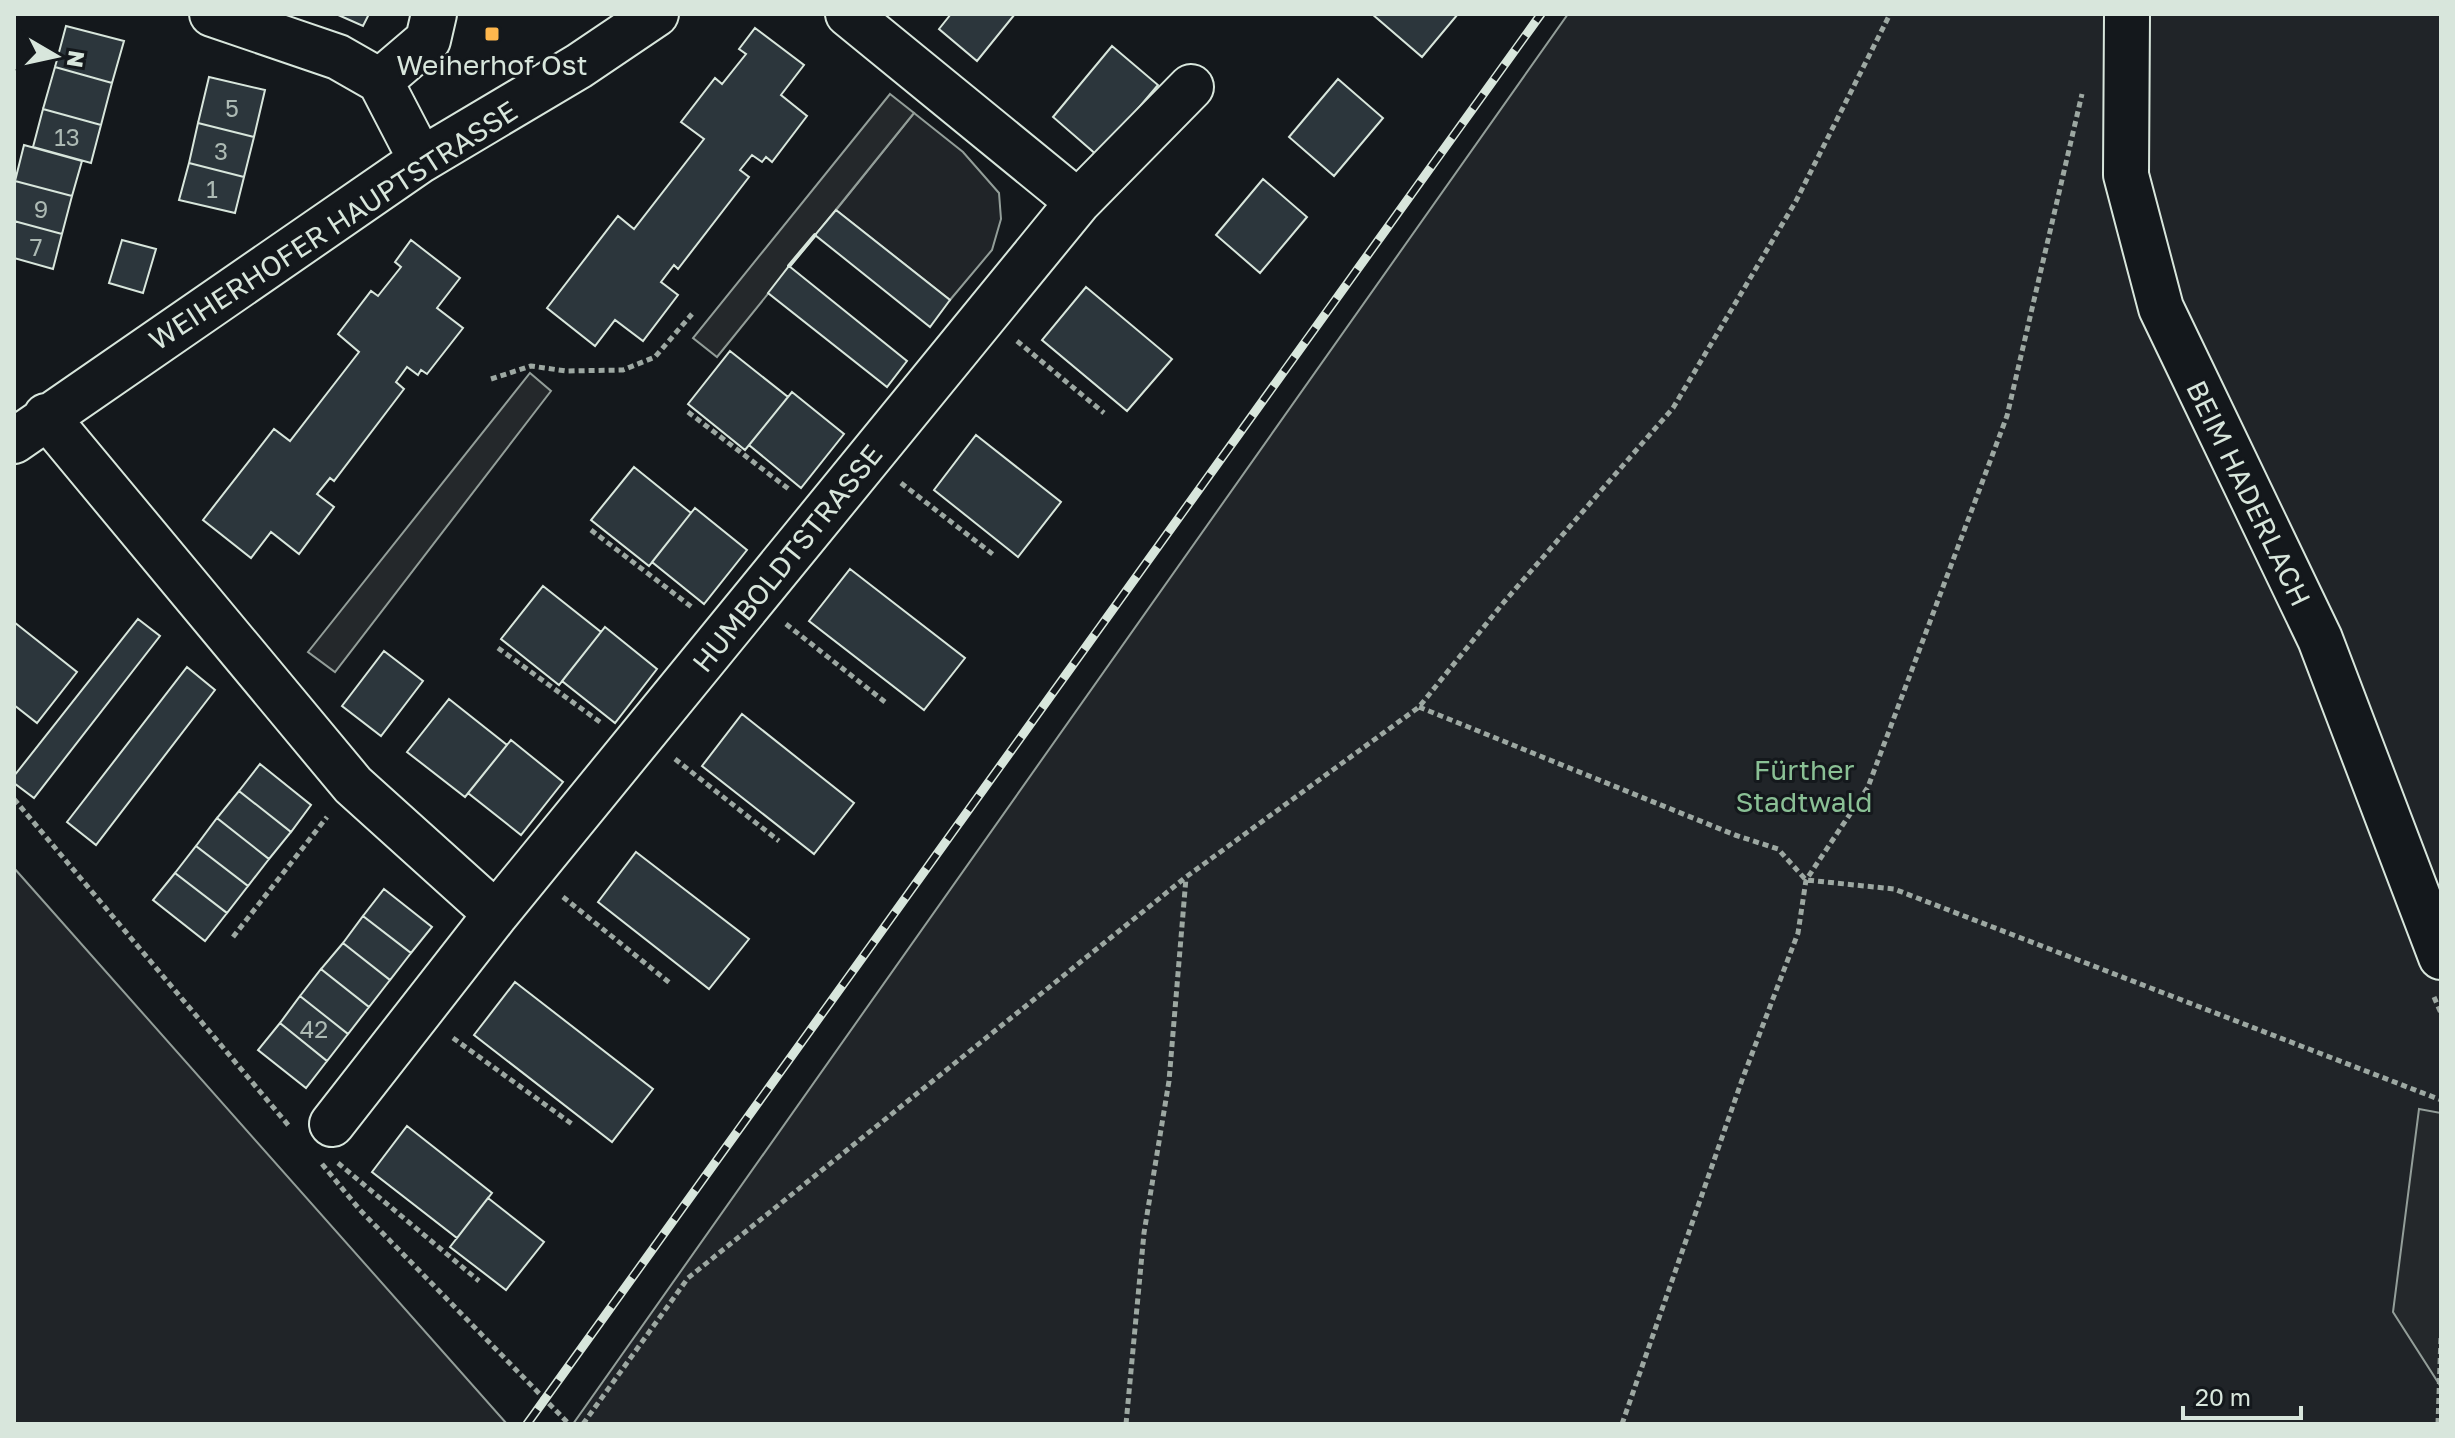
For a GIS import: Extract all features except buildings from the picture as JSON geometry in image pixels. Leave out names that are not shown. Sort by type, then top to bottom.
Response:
[{"type":"street","points":[[212,14],[338,57],[380,81],[421,160]]},
{"type":"street","points":[[380,81],[428,40],[434,14]]},
{"type":"street","name":"WEIHERHOFER HAUPTSTRASSE","points":[[30,428],[421,160],[579,66],[656,14]]},
{"type":"street","points":[[848,14],[1078,202]]},
{"type":"street","name":"BEIM HADERLACH","points":[[2127,14],[2126,175],[2161,308],[2320,639],[2441,957]]},
{"type":"street","name":"HUMBOLDTSTRASSE","points":[[318,1141],[496,914],[1078,202],[1191,87]]},
{"type":"street","points":[[30,428],[353,785],[496,914]]},
{"type":"path","points":[[583,1424],[688,1278],[1186,877],[1419,707],[1504,602],[1673,408],[1796,201],[1890,14]]},
{"type":"path","points":[[1622,1424],[1742,1080],[1798,933],[1806,880],[1868,787],[2007,416],[2083,89]]},
{"type":"path","points":[[491,379],[531,366],[566,371],[623,370],[655,357],[692,314]]},
{"type":"path","points":[[986,315],[1104,413]]},
{"type":"path","points":[[688,412],[822,515]]},
{"type":"path","points":[[869,458],[995,556]]},
{"type":"path","points":[[591,530],[726,633]]},
{"type":"path","points":[[753,599],[885,702]]},
{"type":"path","points":[[498,648],[638,740],[779,841]]},
{"type":"path","points":[[1419,707],[1735,835],[1778,849],[1806,880],[1894,889],[2441,1100]]},
{"type":"path","points":[[233,937],[353,785]]},
{"type":"path","points":[[14,799],[347,1173],[479,1281]]},
{"type":"path","points":[[531,871],[671,984]]},
{"type":"path","points":[[1126,1424],[1144,1233],[1169,1081],[1186,877]]},
{"type":"path","points":[[419,1013],[572,1124]]},
{"type":"path","points":[[318,1141],[360,1210],[569,1424]]},
{"type":"path","points":[[2438,1424],[2441,1336]]},
{"type":"green space","name":"Fürther Stadtwald","points":[[1568,14],[2441,14],[2441,1424],[573,1424]]},
{"type":"green space","points":[[914,113],[963,152],[999,193],[1001,219],[992,250],[950,300],[836,210]]},
{"type":"green space","points":[[14,868],[507,1424],[14,1424]]},
{"type":"shaded area","points":[[890,94],[914,113],[717,357],[693,338]]},
{"type":"shaded area","points":[[530,373],[551,391],[335,672],[308,652]]},
{"type":"shaded area","points":[[2419,1109],[2441,1113],[2441,1387],[2393,1312]]},
{"type":"railway","points":[[527,1424],[1541,14]]},
{"type":"wall","points":[[789,266],[815,235]]},
{"type":"place","name":"Weiherhof Ost","points":[[492,34]]}]
